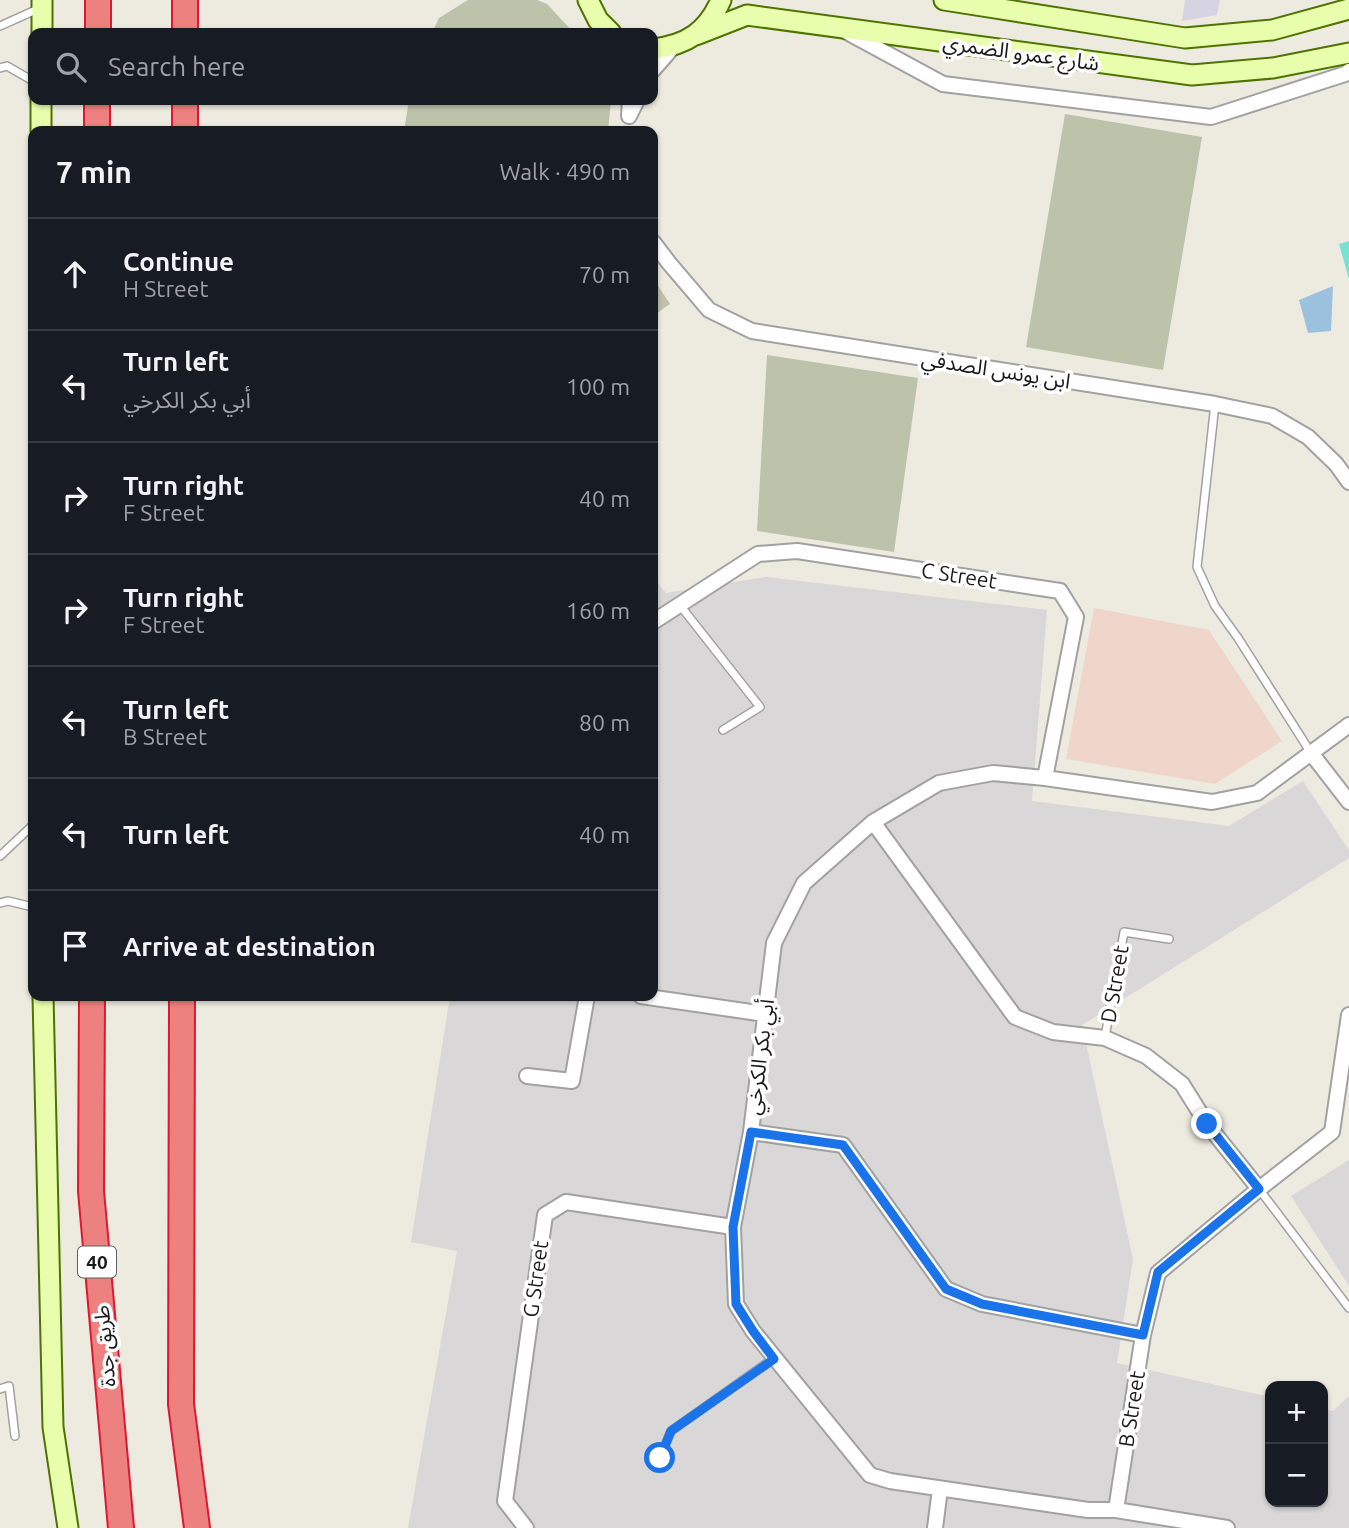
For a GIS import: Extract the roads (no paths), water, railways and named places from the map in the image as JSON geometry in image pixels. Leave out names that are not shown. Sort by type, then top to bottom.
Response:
[{"type":"highway","points":[[98,0],[98,28]]},
{"type":"highway","points":[[185,28],[186,0]]},
{"type":"highway","points":[[97,105],[97,126]]},
{"type":"highway","points":[[185,105],[185,126]]},
{"type":"highway","name":"طريق جدة","points":[[92,1001],[91,1191],[121,1528]]},
{"type":"highway","points":[[182,1001],[181,1404],[197,1528]]},
{"type":"highway","points":[[181,1404],[207,1528]]},
{"type":"street","points":[[587,0],[598,20],[606,28]]},
{"type":"street","points":[[696,35],[711,20],[721,0]]},
{"type":"street","name":"شارع عمرو الضمري","points":[[944,0],[1185,38],[1272,30],[1349,9]]},
{"type":"street","points":[[42,4],[42,28]]},
{"type":"street","name":"شارع عمرو الضمري","points":[[658,48],[674,46],[747,15],[1192,75],[1273,68],[1349,53]]},
{"type":"street","points":[[843,29],[943,84],[1210,117],[1349,71]]},
{"type":"street","points":[[658,64],[674,46]]},
{"type":"street","points":[[41,105],[41,126]]},
{"type":"street","points":[[630,105],[630,124]]},
{"type":"street","points":[[630,124],[636,105]]},
{"type":"street","name":"ابن يونس الصدفي","points":[[658,249],[709,310],[752,331],[1215,404],[1272,416],[1308,437],[1336,464],[1349,482]]},
{"type":"street","name":"C Street","points":[[658,619],[758,554],[797,551],[1060,591],[1076,617],[1045,778]]},
{"type":"street","name":"أبي بكر الكرخي","points":[[1227,1528],[1116,1510],[1088,1510],[940,1489],[870,1475],[774,1359],[736,1304],[733,1227],[751,1132],[774,943],[804,883],[873,821],[939,783],[993,772],[1212,803],[1257,793],[1349,725]]},
{"type":"street","points":[[1311,753],[1349,802]]},
{"type":"street","points":[[873,821],[1015,1017],[1053,1032],[1105,1038],[1146,1056],[1182,1084],[1207,1124],[1259,1189]]},
{"type":"street","points":[[658,998],[765,1014]]},
{"type":"street","points":[[43,1001],[53,1427],[68,1528]]},
{"type":"street","points":[[527,1076],[572,1081],[586,1001]]},
{"type":"street","name":"B Street","points":[[1116,1510],[1143,1335],[1158,1272],[1332,1132],[1349,1015]]},
{"type":"street","points":[[751,1132],[843,1145],[946,1289],[982,1304],[1143,1335]]},
{"type":"street","name":"G Street","points":[[526,1528],[505,1501],[545,1215],[566,1202],[733,1227]]},
{"type":"street","points":[[935,1528],[940,1489]]},
{"type":"lane","points":[[0,26],[42,4]]},
{"type":"lane","points":[[0,68],[6,66],[28,78]]},
{"type":"lane","points":[[1215,404],[1197,567],[1215,606],[1311,753]]},
{"type":"lane","points":[[679,604],[760,707],[723,730]]},
{"type":"lane","points":[[0,856],[28,830]]},
{"type":"lane","points":[[0,903],[8,901],[28,906]]},
{"type":"lane","name":"D Street","points":[[1105,1038],[1124,932],[1169,939]]},
{"type":"lane","points":[[1259,1189],[1349,1308]]},
{"type":"lane","points":[[660,1458],[671,1431],[774,1359]]},
{"type":"lane","points":[[0,1389],[9,1386],[15,1436]]}]
